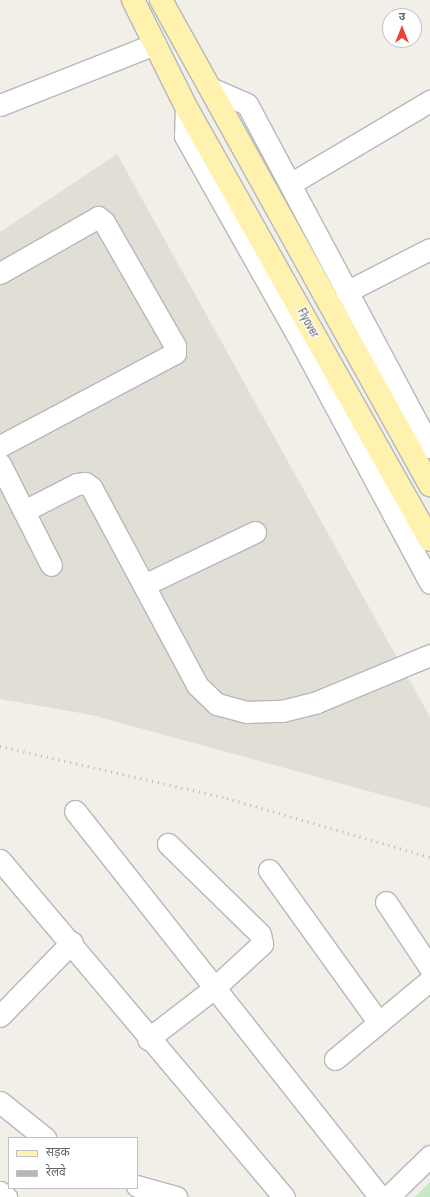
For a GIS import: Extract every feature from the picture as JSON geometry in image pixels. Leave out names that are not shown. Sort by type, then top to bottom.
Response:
[{"type":"main road","name":"Flyover","points":[[133,0],[186,107],[430,540]]},
{"type":"main road","points":[[161,0],[430,485]]},
{"type":"street","points":[[0,105],[155,44]]},
{"type":"street","points":[[210,88],[247,104],[430,447]]},
{"type":"street","points":[[290,184],[430,100]]},
{"type":"street","points":[[186,107],[185,136],[302,344],[430,583]]},
{"type":"street","points":[[0,273],[98,217],[104,222],[175,346],[175,353],[0,446]]},
{"type":"street","points":[[346,292],[430,249]]},
{"type":"street","points":[[0,464],[51,565]]},
{"type":"street","points":[[24,511],[85,483],[91,488],[197,685],[217,704],[247,712],[282,711],[317,702],[430,655]]},
{"type":"street","points":[[144,585],[255,532]]},
{"type":"street","points":[[75,811],[213,989],[380,1197]]},
{"type":"street","points":[[148,1039],[213,989],[259,950],[262,939],[168,844]]},
{"type":"street","points":[[0,860],[72,942],[148,1039],[284,1197]]},
{"type":"street","points":[[269,870],[379,1023]]},
{"type":"street","points":[[386,902],[430,968]]},
{"type":"street","points":[[0,1016],[72,942]]},
{"type":"street","points":[[335,1059],[430,980]]},
{"type":"street","points":[[0,1102],[44,1137]]},
{"type":"street","points":[[388,1197],[430,1156]]},
{"type":"street","points":[[138,1186],[176,1197]]},
{"type":"street","points":[[0,1192],[6,1197]]},
{"type":"shaded area","points":[[117,154],[430,717],[430,808],[92,715],[0,699],[0,232]]},
{"type":"green space","points":[[430,1182],[430,1197],[415,1197]]},
{"type":"railway","points":[[0,746],[227,798],[430,857]]}]
